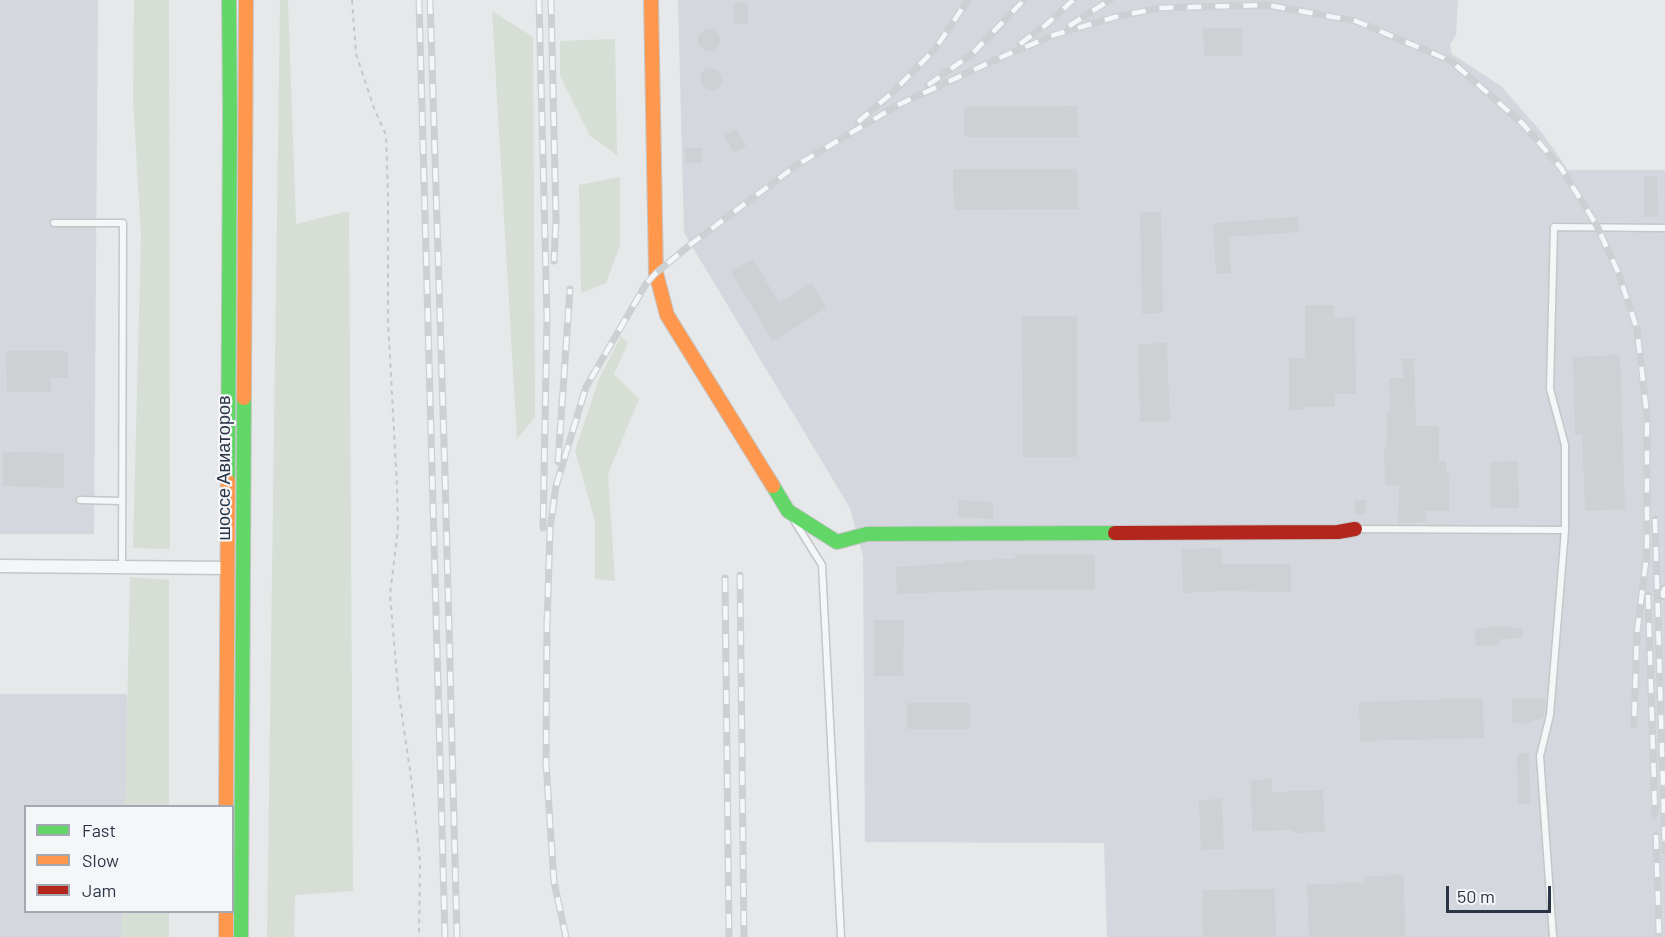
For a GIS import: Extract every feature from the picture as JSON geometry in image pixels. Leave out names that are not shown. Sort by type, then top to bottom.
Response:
[{"type":"main road","name":"шоссе Авиаторов","points":[[226,805],[230,0]]},
{"type":"main road","name":"шоссе Авиаторов","points":[[241,937],[246,0]]},
{"type":"main road","points":[[651,0],[656,273],[667,315],[788,511],[837,542],[867,534],[1338,532],[1355,530]]},
{"type":"main road","points":[[226,913],[226,937]]},
{"type":"street","points":[[0,566],[228,568]]},
{"type":"lane","points":[[54,224],[123,223],[122,567]]},
{"type":"lane","points":[[1553,937],[1540,756],[1550,715],[1565,530],[1565,445],[1550,389],[1554,227],[1665,228]]},
{"type":"lane","points":[[80,500],[122,501]]},
{"type":"lane","points":[[788,511],[822,565],[841,937]]},
{"type":"lane","points":[[1355,530],[1565,530]]},
{"type":"path","points":[[352,0],[356,54],[374,108],[386,135],[388,322],[398,528],[390,595],[398,689],[420,861],[419,937]]},
{"type":"shaded area","points":[[0,0],[98,0],[94,534],[0,534]]},
{"type":"shaded area","points":[[134,0],[169,0],[170,549],[133,548],[141,237],[133,98]]},
{"type":"shaded area","points":[[280,0],[288,0],[296,224],[349,211],[353,891],[295,895],[294,937],[267,937]]},
{"type":"shaded area","points":[[678,0],[1458,0],[1456,35],[1450,45],[1452,54],[1501,86],[1543,134],[1568,170],[1665,170],[1665,937],[1107,937],[1104,843],[865,842],[863,556],[850,508],[684,233]]},
{"type":"shaded area","points":[[492,11],[533,37],[535,417],[517,439]]},
{"type":"shaded area","points":[[615,39],[617,155],[590,136],[560,76],[560,41]]},
{"type":"shaded area","points":[[620,177],[620,245],[606,283],[581,293],[579,185]]},
{"type":"shaded area","points":[[621,336],[628,343],[614,374],[639,399],[608,474],[615,581],[595,579],[595,521],[575,451],[599,379]]},
{"type":"shaded area","points":[[130,577],[169,580],[169,805],[125,805]]},
{"type":"shaded area","points":[[0,694],[127,694],[126,805],[24,805],[24,913],[124,913],[123,937],[0,937]]},
{"type":"shaded area","points":[[122,913],[169,913],[169,937],[121,937]]},
{"type":"building","points":[[734,3],[748,3],[748,24],[734,24]]},
{"type":"building","points":[[1203,28],[1242,28],[1242,56],[1204,56]]},
{"type":"building","points":[[709,29],[717,32],[720,40],[717,48],[709,51],[701,48],[698,40],[701,32]]},
{"type":"building","points":[[711,68],[719,71],[722,79],[719,87],[711,90],[703,87],[700,79],[703,71]]},
{"type":"building","points":[[1078,106],[1078,137],[964,137],[964,107]]},
{"type":"building","points":[[736,129],[746,146],[734,153],[724,136]]},
{"type":"building","points":[[685,148],[702,148],[702,163],[685,163]]},
{"type":"building","points":[[953,169],[1077,169],[1078,209],[954,210]]},
{"type":"building","points":[[1657,176],[1658,216],[1644,217],[1644,177]]},
{"type":"building","points":[[1140,212],[1161,212],[1163,313],[1142,314]]},
{"type":"building","points":[[1298,217],[1299,232],[1229,237],[1231,273],[1216,274],[1213,223]]},
{"type":"building","points":[[753,259],[779,303],[811,283],[826,308],[773,341],[731,272]]},
{"type":"building","points":[[1305,305],[1334,305],[1334,318],[1355,317],[1356,394],[1335,394],[1335,407],[1305,407],[1305,410],[1289,410],[1289,358],[1305,358]]},
{"type":"building","points":[[1022,316],[1077,316],[1077,457],[1023,457]]},
{"type":"building","points":[[1167,343],[1170,421],[1140,422],[1138,344]]},
{"type":"building","points":[[6,351],[68,351],[68,378],[51,378],[51,392],[7,392]]},
{"type":"building","points":[[1620,355],[1625,509],[1585,511],[1582,434],[1575,435],[1573,357]]},
{"type":"building","points":[[1402,359],[1414,359],[1416,426],[1439,426],[1439,461],[1446,461],[1447,475],[1449,475],[1449,511],[1426,511],[1426,522],[1398,523],[1399,485],[1385,485],[1384,447],[1387,447],[1387,411],[1390,411],[1389,378],[1404,378]]},
{"type":"building","points":[[3,452],[64,453],[64,488],[3,486]]},
{"type":"building","points":[[1518,461],[1519,508],[1491,508],[1490,462]]},
{"type":"building","points":[[959,500],[993,502],[993,519],[958,517]]},
{"type":"building","points":[[1355,500],[1366,500],[1366,514],[1355,514]]},
{"type":"building","points":[[1221,548],[1222,564],[1291,564],[1291,592],[1183,593],[1182,549]]},
{"type":"building","points":[[1015,555],[1095,555],[1095,590],[1015,589],[897,594],[896,567],[965,562],[965,560],[1015,559]]},
{"type":"building","points":[[874,620],[904,620],[903,676],[874,676]]},
{"type":"building","points":[[1475,628],[1523,628],[1523,638],[1500,639],[1500,645],[1476,646]]},
{"type":"building","points":[[1483,698],[1484,738],[1360,741],[1359,702]]},
{"type":"building","points":[[1546,698],[1544,717],[1521,726],[1521,723],[1512,723],[1512,699]]},
{"type":"building","points":[[907,703],[970,703],[970,729],[907,729]]},
{"type":"building","points":[[1529,753],[1530,804],[1518,804],[1517,754]]},
{"type":"building","points":[[1272,779],[1272,792],[1323,790],[1325,832],[1252,831],[1251,780]]},
{"type":"building","points":[[1222,799],[1224,849],[1201,850],[1199,800]]},
{"type":"building","points":[[1404,875],[1405,937],[1309,937],[1307,884],[1364,883],[1364,876]]},
{"type":"building","points":[[1275,889],[1276,937],[1203,937],[1202,890]]},
{"type":"railway","points":[[419,0],[445,937]]},
{"type":"railway","points":[[430,0],[457,937]]},
{"type":"railway","points":[[539,0],[547,317],[543,528]]},
{"type":"railway","points":[[551,0],[556,220],[554,261]]},
{"type":"railway","points":[[858,122],[893,92],[935,49],[968,0]]},
{"type":"railway","points":[[928,85],[972,54],[1024,0]]},
{"type":"railway","points":[[1020,44],[1047,24],[1073,0]]},
{"type":"railway","points":[[1069,26],[1110,0]]},
{"type":"railway","points":[[547,625],[550,529],[556,486],[586,387],[646,284],[656,273],[797,165],[898,105],[1006,55],[1054,35],[1115,17],[1159,8],[1267,5],[1356,21],[1451,61],[1523,124],[1561,168],[1597,226],[1618,272],[1637,329],[1647,416],[1647,553],[1637,633],[1634,725]]},
{"type":"railway","points":[[558,462],[570,289]]},
{"type":"railway","points":[[1655,519],[1665,851]]},
{"type":"railway","points":[[740,575],[744,937]]},
{"type":"railway","points":[[725,578],[729,937]]},
{"type":"railway","points":[[1648,595],[1655,814]]},
{"type":"railway","points":[[547,618],[546,763],[554,882],[566,937]]},
{"type":"railway","points":[[1656,835],[1659,935]]},
{"type":"traffic: fast","points":[[228,481],[229,0]]},
{"type":"traffic: fast","points":[[241,937],[244,398]]},
{"type":"traffic: fast","points":[[773,486],[788,511],[837,542],[867,534],[1115,533]]},
{"type":"traffic: slow","points":[[244,398],[246,0]]},
{"type":"traffic: slow","points":[[651,0],[656,273],[667,315],[773,486]]},
{"type":"traffic: slow","points":[[226,805],[228,481]]},
{"type":"traffic: slow","points":[[226,913],[226,937]]},
{"type":"traffic: jam","points":[[1115,533],[1338,532],[1355,529]]}]
